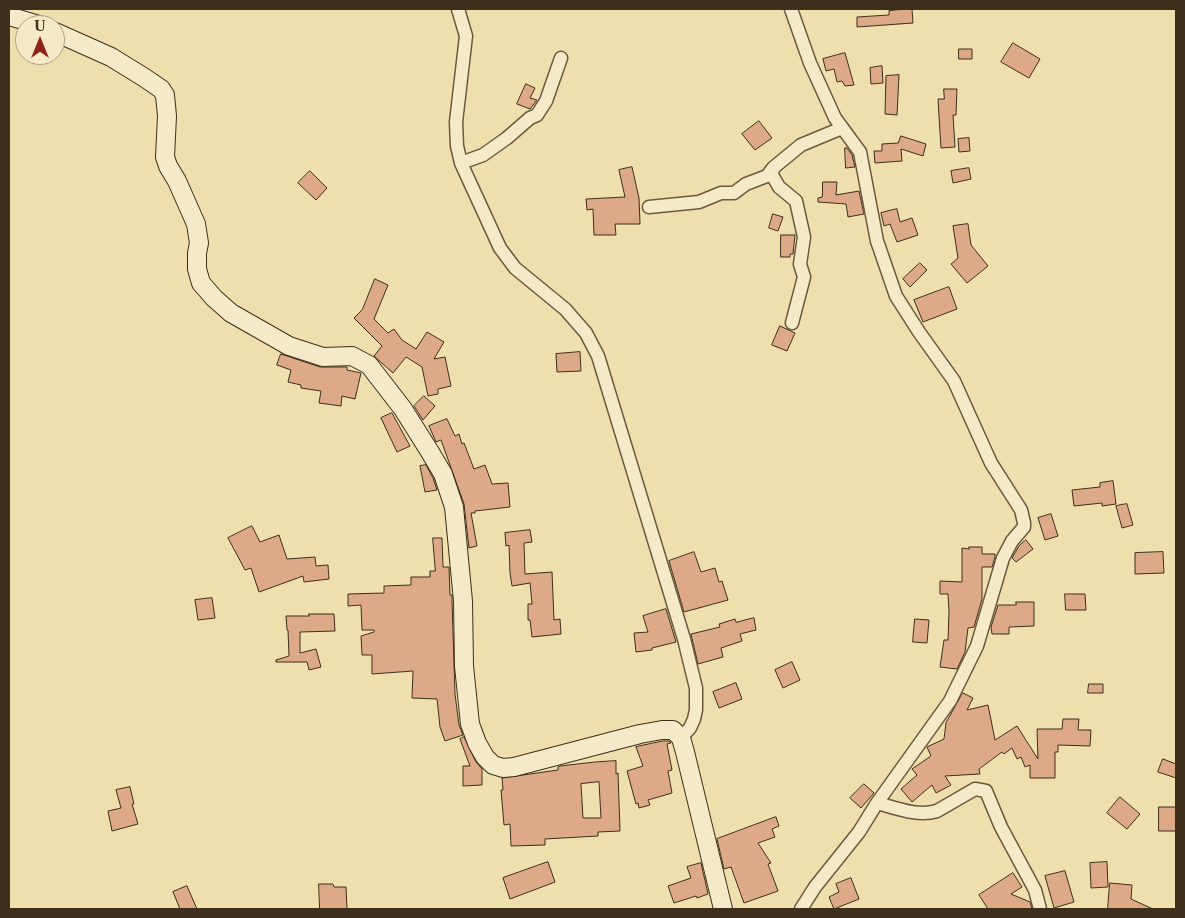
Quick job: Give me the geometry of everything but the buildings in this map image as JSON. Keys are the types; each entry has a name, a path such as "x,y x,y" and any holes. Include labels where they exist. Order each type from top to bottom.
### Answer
{"street":[{"path":"458,9 466,36 456,122 457,146 461,163 500,248 515,268 565,309 586,333 598,356 684,639 696,688 694,719 690,728 681,738"},
{"path":"791,9 814,70 835,118 860,152 877,241 896,296 919,332 954,380 991,464 1021,510 1024,523 1024,527 1012,541 1003,558 977,646 950,701 877,803 859,832 815,887 801,909"},
{"path":"65,36 111,57 145,78 165,95 167,116 165,157 196,224 199,243 197,269 201,283 214,298 231,313 289,346 323,357 352,356 368,365 403,409 430,452 442,474 454,507 463,601 464,666 470,724 485,757 492,765 503,768 514,767 600,744 662,730 673,730 681,738 723,909"},
{"path":"461,163 483,155 530,118 537,115 546,101 561,58"},
{"path":"650,208 699,202 721,193 734,192 746,184 767,176 801,145 842,128"},
{"path":"774,168 772,175 779,186 796,201 804,237 800,264 804,277 792,323"},
{"path":"877,803 911,812 930,813 937,811 975,789 986,791 1001,827 1035,890 1040,909"}]}
